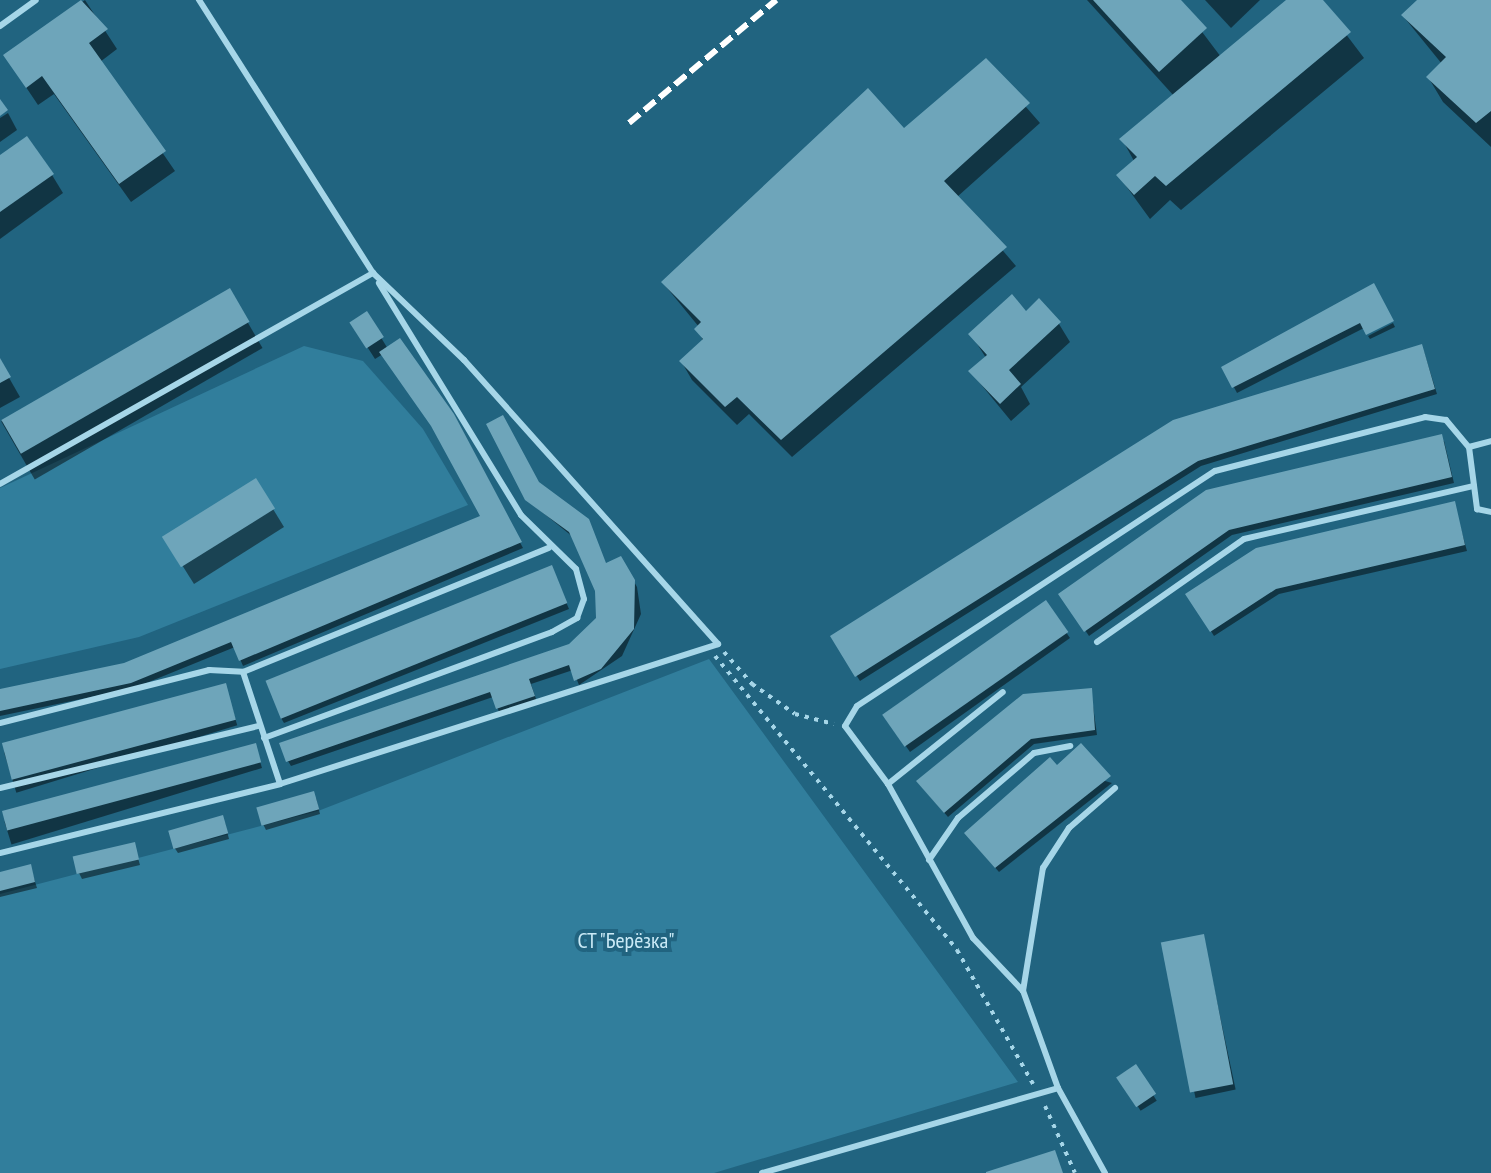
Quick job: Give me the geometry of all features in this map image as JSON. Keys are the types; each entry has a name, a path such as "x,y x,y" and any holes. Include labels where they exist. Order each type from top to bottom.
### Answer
{"lane":[{"path":"0,26 36,0"},
{"path":"199,0 373,273 521,515 549,548 576,569 584,599 577,618 264,738"},
{"path":"0,484 373,273"},
{"path":"0,853 280,784 718,644 464,360 373,273"},
{"path":"1105,1173 1058,1088 1023,991 973,938 888,784 845,726 857,706 1215,471 1425,417 1446,420 1469,447 1477,509 1491,512"},
{"path":"1469,447 1491,441"},
{"path":"1097,642 1244,539 1474,486"},
{"path":"0,723 209,670 243,672 549,548"},
{"path":"243,672 280,784"},
{"path":"888,784 1003,692"},
{"path":"0,788 259,726"},
{"path":"929,860 958,818 1034,753 1070,746"},
{"path":"1023,991 1043,868 1069,828 1115,788"},
{"path":"762,1173 1039,1096 1058,1088"}],"path":[{"path":"718,644 752,684 795,714 845,726"},
{"path":"708,647 957,950 1039,1096 1075,1173"}],"green space":[{"path":"304,346 363,361 423,429 468,505 139,637 0,669 0,488"},
{"name":"СТ \"Берёзка\"","path":"709,659 1018,1082 714,1173 0,1173 0,894 318,811"}],"building":[{"path":"81,0 108,29 89,43 166,151 119,184 42,76 26,88 3,55"},
{"path":"1093,0 1181,0 1207,28 1159,72"},
{"path":"1286,0 1323,0 1351,32 1166,186 1155,176 1134,195 1116,175 1137,157 1119,139"},
{"path":"1417,0 1491,0 1491,111 1476,123 1426,77 1446,57 1401,15"},
{"path":"986,58 1030,103 944,181 1007,247 781,440 737,397 725,407 679,361 703,339 694,329 701,322 661,282 868,88 904,128"},
{"path":"0,99 8,110 0,116"},
{"path":"27,136 54,174 0,212 0,155"},
{"path":"1374,283 1394,321 1366,335 1360,323 1232,388 1221,367"},
{"path":"230,288 250,322 21,454 1,420"},
{"path":"1012,294 1026,311 1039,298 1061,322 1009,370 1021,384 1000,404 968,371 987,355 968,334"},
{"path":"367,311 384,337 366,348 349,322"},
{"path":"400,338 454,414 522,542 239,661 231,642 131,683 0,711 0,689 124,663 480,516 431,426 379,352"},
{"path":"1422,344 1435,389 1198,461 855,677 830,636 1173,420"},
{"path":"0,358 11,377 0,383"},
{"path":"503,415 539,482 589,519 606,563 621,556 635,580 634,629 601,669 574,681 569,665 529,679 535,696 496,709 490,692 286,762 279,743 569,644 596,618 595,591 569,532 525,500 486,424"},
{"path":"1442,434 1452,477 1229,530 1084,632 1058,594 1206,490"},
{"path":"256,478 275,509 181,567 162,537"},
{"path":"1455,501 1465,545 1276,589 1210,632 1185,594 1256,548"},
{"path":"552,565 567,603 281,719 266,681"},
{"path":"1046,600 1068,632 905,747 882,715"},
{"path":"226,683 236,720 12,780 2,743"},
{"path":"1092,688 1095,730 1031,739 944,813 916,781 1023,694"},
{"path":"256,743 261,762 7,830 2,811"},
{"path":"1081,743 1111,776 995,868 964,833 1050,757 1057,765"},
{"path":"314,791 319,809 262,826 256,808"},
{"path":"223,815 228,833 173,849 168,831"},
{"path":"135,842 139,860 77,874 73,856"},
{"path":"31,864 35,882 0,891 0,872"},
{"path":"1204,934 1233,1084 1190,1093 1161,942"},
{"path":"1136,1064 1156,1094 1136,1107 1116,1077"},
{"path":"1055,1150 1063,1173 986,1173 986,1172"}],"railway":[{"path":"629,123 776,0"}]}
